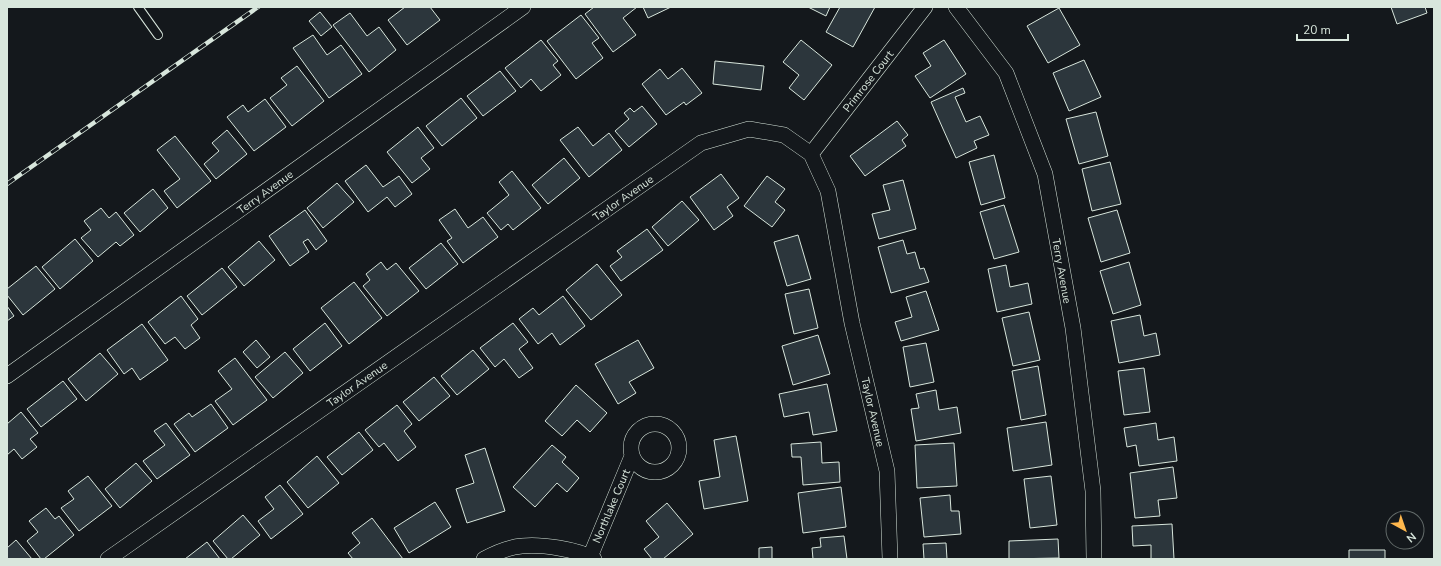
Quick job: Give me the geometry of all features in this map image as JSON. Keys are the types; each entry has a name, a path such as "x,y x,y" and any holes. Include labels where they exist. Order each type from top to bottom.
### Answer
{"street":[{"name":"Terry Avenue","path":"7,376 523,7"},
{"name":"Primrose Court","path":"811,154 925,7"},
{"name":"Terry Avenue","path":"956,7 1006,73 1044,174 1073,328 1093,491 1094,559"},
{"name":"Taylor Avenue","path":"108,559 702,143 749,129 784,135 811,154 828,192 852,323 887,471 890,559"},
{"name":"Northlake Court","path":"592,558 632,456"},
{"path":"484,559 493,554 522,546 562,548 592,558"}],"lane":[{"path":"138,7 158,35"}],"building":[{"path":"405,7 430,7 440,20 407,45 388,20"},
{"path":"594,7 637,7 623,18 636,35 613,52 585,14"},
{"path":"643,7 671,7 648,18"},
{"path":"808,7 830,7 826,16"},
{"path":"840,7 875,7 853,47 826,32"},
{"path":"1391,7 1425,7 1427,13 1397,24"},
{"path":"1059,8 1080,45 1048,63 1027,26"},
{"path":"320,12 332,27 321,36 309,21"},
{"path":"350,13 367,36 379,27 396,50 369,72 333,25"},
{"path":"581,15 599,38 592,43 603,58 576,79 547,41"},
{"path":"313,35 327,55 341,45 362,74 329,98 293,48"},
{"path":"541,40 558,61 553,65 561,75 541,91 531,79 521,88 505,68"},
{"path":"801,40 832,65 804,100 789,88 799,75 783,62"},
{"path":"944,40 966,74 930,98 915,76 931,66 923,53"},
{"path":"1084,60 1101,97 1069,111 1053,73"},
{"path":"715,61 764,66 761,90 713,84"},
{"path":"297,66 324,101 292,126 270,98 287,85 281,78"},
{"path":"682,68 702,93 686,105 684,102 666,115 642,84 660,69 668,79"},
{"path":"500,71 516,91 483,116 467,96"},
{"path":"963,88 965,93 955,97 966,122 980,116 989,135 974,141 977,148 956,158 931,102"},
{"path":"461,98 477,118 442,146 426,126"},
{"path":"265,99 286,127 254,151 227,117 243,105 248,112"},
{"path":"642,106 657,124 629,147 615,131 629,119 624,113 630,108 634,112"},
{"path":"1096,112 1108,156 1079,164 1066,119"},
{"path":"897,121 908,135 902,140 906,146 865,176 850,156"},
{"path":"418,127 434,148 421,158 430,169 412,183 387,152"},
{"path":"578,127 593,146 609,133 622,150 589,177 560,140"},
{"path":"227,130 247,154 216,179 204,164 219,151 212,143"},
{"path":"175,136 211,181 177,208 164,191 180,179 157,150"},
{"path":"994,155 1005,198 981,205 969,162"},
{"path":"564,158 580,178 548,204 532,185"},
{"path":"1110,162 1121,204 1092,211 1082,169"},
{"path":"366,165 383,187 399,176 412,194 395,207 387,197 368,212 345,181"},
{"path":"512,171 541,208 513,230 508,224 501,230 487,213 509,195 499,182"},
{"path":"721,174 739,198 727,207 733,216 714,230 690,197"},
{"path":"767,176 785,189 775,202 785,210 772,227 744,206"},
{"path":"903,180 916,229 879,239 872,214 890,210 883,185"},
{"path":"337,183 354,202 323,228 307,208"},
{"path":"153,189 168,208 140,232 124,213"},
{"path":"682,201 699,220 668,246 652,227"},
{"path":"1004,205 1019,252 994,259 980,212"},
{"path":"101,208 109,218 116,212 134,235 120,246 116,242 98,257 81,238 91,230 84,221"},
{"path":"455,209 468,228 483,217 498,237 463,263 447,241 452,238 439,220"},
{"path":"305,210 327,241 316,250 308,239 303,242 309,252 290,266 269,236"},
{"path":"1117,210 1130,253 1101,262 1088,218"},
{"path":"647,229 663,250 621,281 610,266 622,257 617,251"},
{"path":"798,235 811,279 787,286 774,242"},
{"path":"75,239 93,261 60,289 42,267"},
{"path":"903,240 907,254 915,252 920,269 924,268 929,282 891,293 878,247"},
{"path":"259,241 275,260 244,286 228,267"},
{"path":"441,243 458,264 426,289 409,268"},
{"path":"381,262 387,270 396,263 419,291 387,316 363,286 370,280 366,274"},
{"path":"1129,262 1141,305 1113,314 1100,271"},
{"path":"597,264 622,295 591,320 566,290"},
{"path":"1006,265 1010,287 1028,283 1032,304 997,312 988,269"},
{"path":"36,266 55,289 23,315 7,295 7,289"},
{"path":"222,268 237,287 202,315 187,296"},
{"path":"354,282 382,318 349,344 321,308"},
{"path":"809,289 818,328 794,334 785,294"},
{"path":"926,291 939,330 901,341 895,322 912,317 906,297"},
{"path":"181,296 198,319 191,325 200,338 185,349 175,337 165,344 148,322"},
{"path":"563,296 585,326 560,345 552,333 538,344 519,319 533,308 539,315"},
{"path":"7,306 14,316 7,321"},
{"path":"1029,312 1040,360 1013,366 1002,318"},
{"path":"1140,315 1144,336 1156,333 1160,355 1119,363 1111,321"},
{"path":"325,323 342,346 310,371 293,349"},
{"path":"513,323 528,342 519,349 533,368 519,378 504,359 495,367 480,348"},
{"path":"142,324 168,360 140,380 132,368 124,374 107,350"},
{"path":"818,335 830,374 793,385 782,346"},
{"path":"256,340 270,357 257,368 243,352"},
{"path":"638,340 654,368 629,382 636,393 618,404 595,364"},
{"path":"926,343 934,382 910,387 903,347"},
{"path":"473,350 489,369 457,395 441,376"},
{"path":"285,352 303,373 273,398 255,377"},
{"path":"100,353 118,374 86,401 68,379"},
{"path":"235,358 267,400 233,425 215,401 232,389 218,371"},
{"path":"1038,366 1046,415 1021,420 1012,371"},
{"path":"1144,368 1150,412 1124,415 1118,371"},
{"path":"434,377 450,396 419,421 403,402"},
{"path":"63,381 77,399 41,427 27,409"},
{"path":"827,384 837,431 813,435 809,412 784,417 779,394"},
{"path":"576,385 607,413 590,432 577,420 562,436 545,421"},
{"path":"936,390 939,410 957,407 961,433 916,441 911,409 919,408 916,394"},
{"path":"211,404 228,428 195,452 174,424 189,413 192,417"},
{"path":"397,405 412,424 404,431 416,447 398,461 384,443 379,447 365,430"},
{"path":"21,412 38,433 30,439 37,447 22,459 14,449 7,455 7,424"},
{"path":"1046,422 1052,465 1013,471 1007,428"},
{"path":"166,423 190,455 157,479 143,461 165,445 154,431"},
{"path":"1156,423 1158,440 1174,437 1177,461 1139,466 1136,445 1127,447 1124,428"},
{"path":"359,432 373,450 342,475 327,457"},
{"path":"736,436 748,501 704,509 699,481 720,477 714,440"},
{"path":"821,442 822,463 839,462 840,482 803,485 801,457 792,457 791,444"},
{"path":"954,443 957,486 917,488 915,445"},
{"path":"552,445 566,457 562,462 579,478 567,492 557,483 535,507 513,487"},
{"path":"485,448 505,511 467,523 456,489 474,483 465,455"},
{"path":"317,456 339,483 308,508 287,482"},
{"path":"136,463 152,481 120,508 105,489"},
{"path":"1173,467 1177,498 1158,500 1160,516 1135,518 1130,473"},
{"path":"88,476 112,506 79,531 61,508 74,499 68,491"},
{"path":"1051,476 1057,525 1030,528 1024,479"},
{"path":"280,485 303,514 271,539 258,521 274,509 265,497"},
{"path":"841,487 846,527 803,533 798,493"},
{"path":"950,495 951,511 959,511 961,534 924,537 920,498"},
{"path":"435,502 451,527 409,553 394,528"},
{"path":"667,503 693,534 663,559 652,559 644,549 659,537 646,521"},
{"path":"46,508 55,519 59,516 74,535 44,559 41,559 27,541 38,532 29,521"},
{"path":"243,515 260,535 231,559 228,559 213,541"},
{"path":"372,518 403,559 353,559 348,553 360,543 352,533"},
{"path":"1172,524 1174,559 1151,559 1151,545 1133,546 1132,526"},
{"path":"844,536 847,559 813,559 812,548 821,547 820,538"},
{"path":"1058,539 1059,558 1009,559 1009,541"},
{"path":"16,540 32,559 7,559 7,548"},
{"path":"207,542 220,559 185,559"},
{"path":"946,543 947,559 924,559 923,544"},
{"path":"772,547 772,559 759,559 759,548"},
{"path":"1349,550 1385,550 1385,559 1349,559"}],"railway":[{"path":"7,184 258,7"}]}
